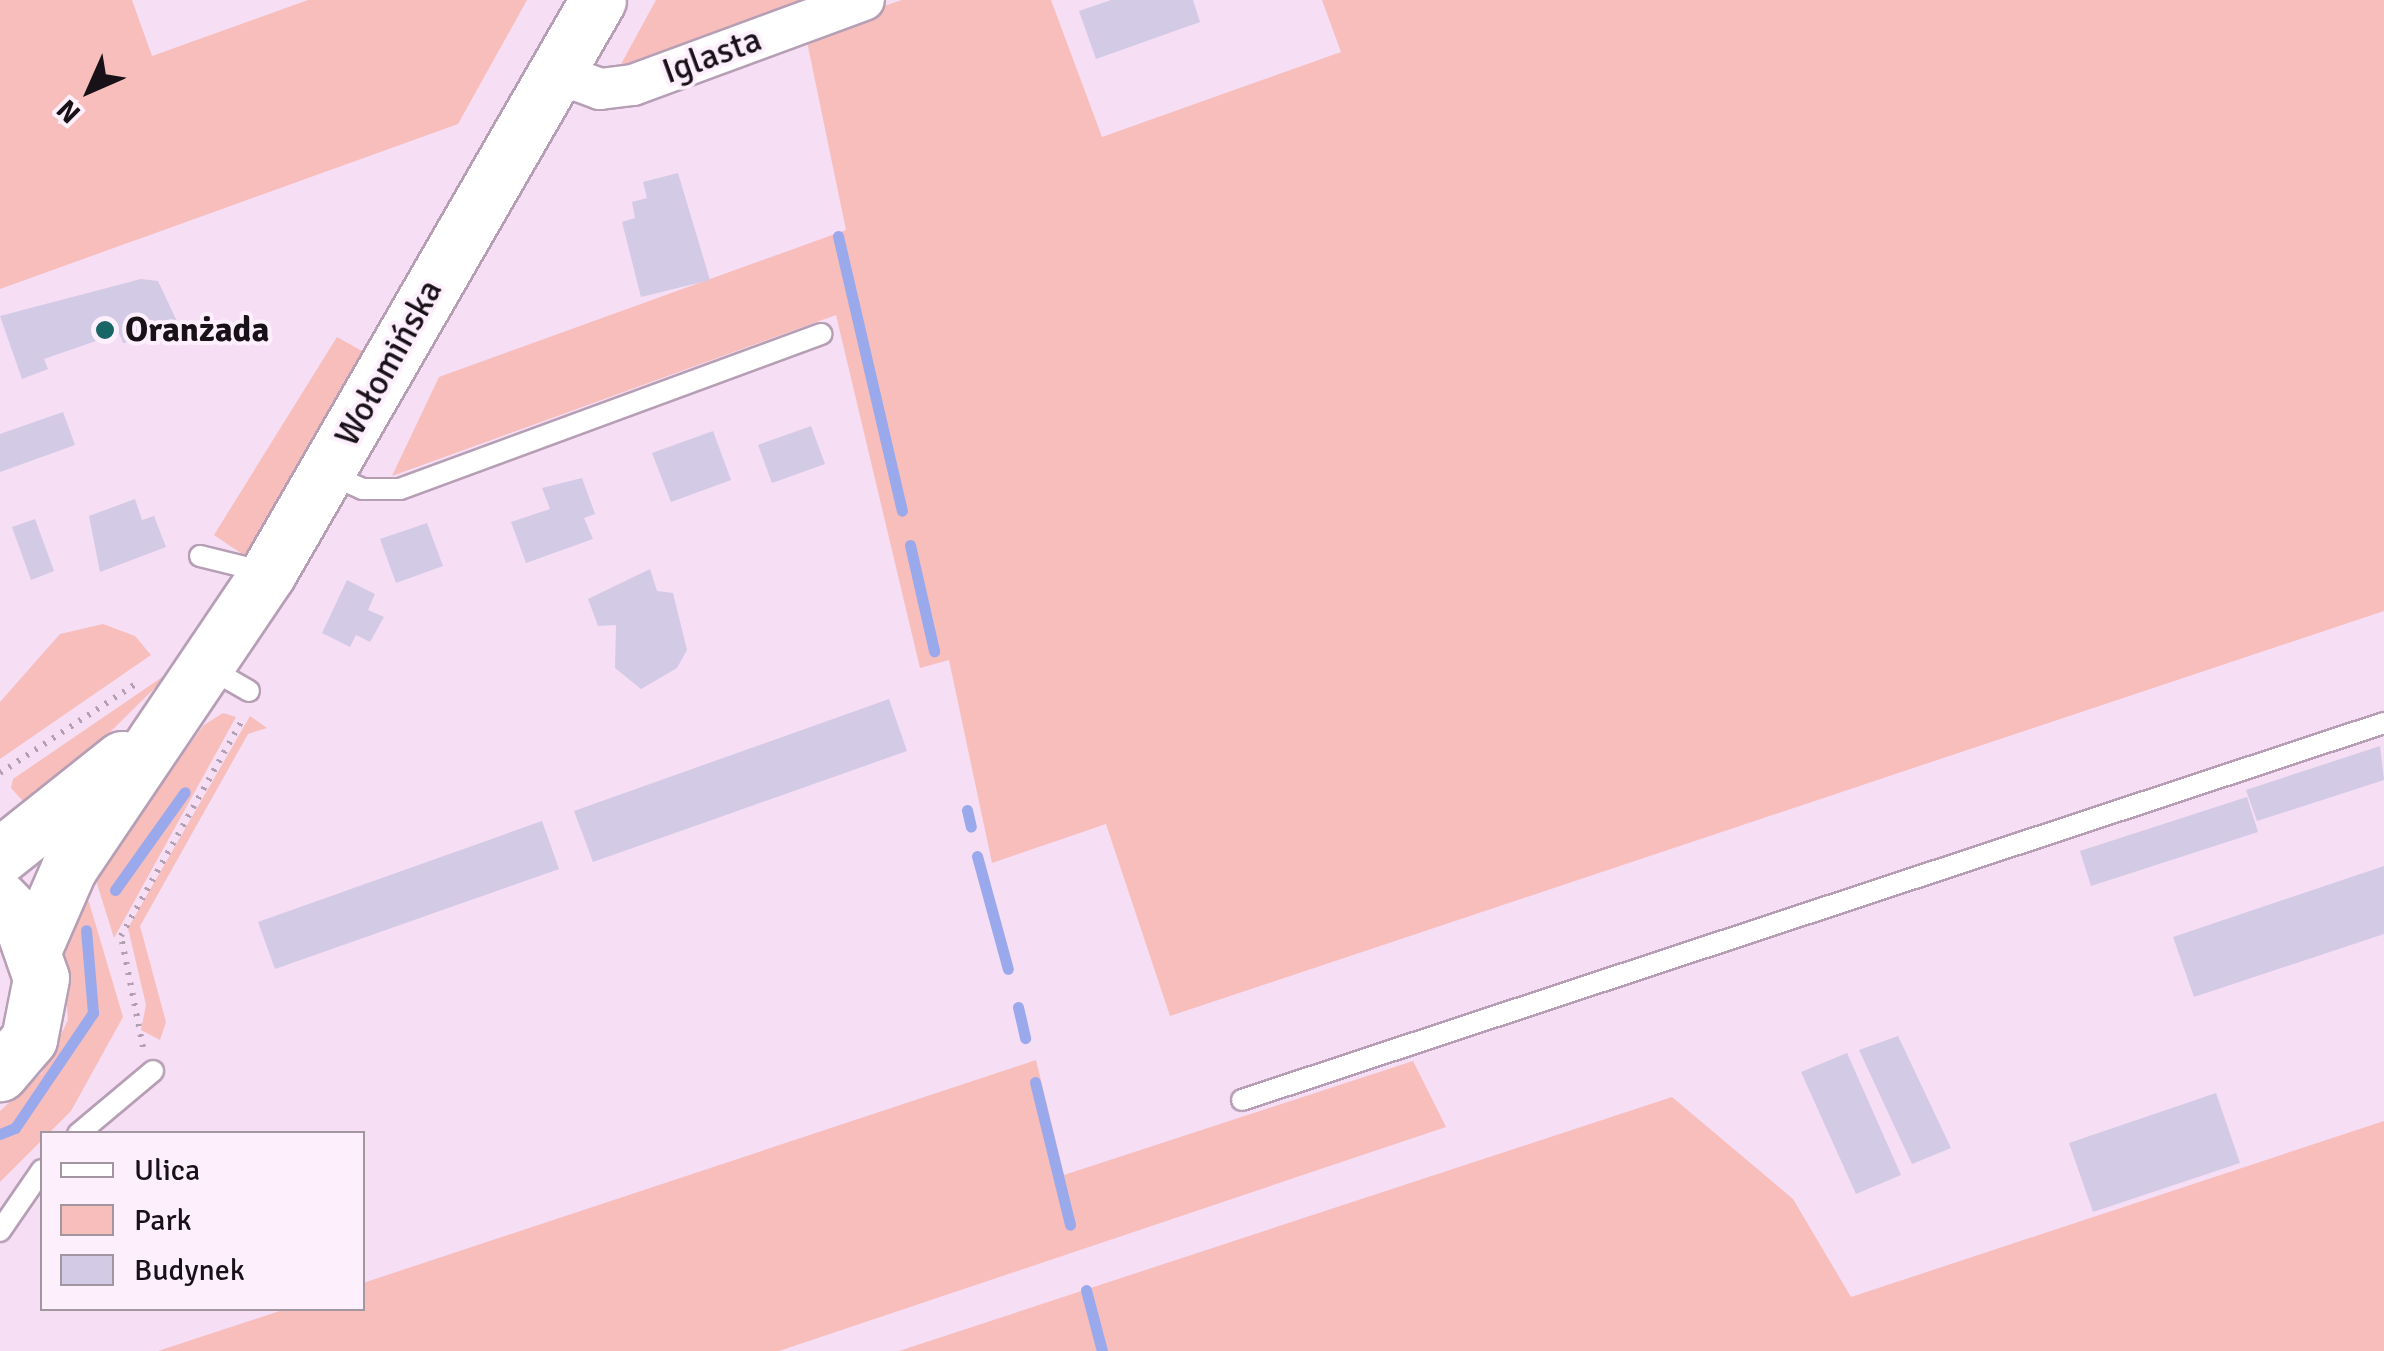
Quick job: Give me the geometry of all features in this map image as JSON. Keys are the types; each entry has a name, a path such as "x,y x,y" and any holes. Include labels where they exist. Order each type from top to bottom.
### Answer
{"main road":[{"name":"Wołomińska","path":"0,856 160,697 229,680 268,573 598,0"},
{"name":"Wołomińska","path":"34,948 69,868 160,697"},
{"path":"0,898 34,948 39,1010 0,1074"}],"street":[{"name":"Iglasta","path":"557,74 600,89 633,85 864,0"}],"lane":[{"path":"327,473 362,489 400,489 821,334"},
{"path":"200,556 268,573"},
{"path":"1242,1100 2384,723"},
{"path":"82,1131 153,1071"},
{"path":"0,1231 40,1173"}],"path":[{"path":"153,1071 136,1032 139,998 121,936 244,718 229,680"},
{"path":"0,772 160,697"}],"green space":[{"path":"0,0 132,0 152,56 308,0 527,0 458,124 0,289"},
{"path":"656,0 801,0 620,66"},
{"path":"902,0 1051,0 1102,137 1341,52 1322,0 2384,0 2384,611 1170,1016 1106,824 992,863 949,660 920,668 836,315 392,476 439,377 846,230 805,32"},
{"path":"337,337 362,351 248,558 214,535"},
{"path":"103,624 135,636 151,655 0,759 0,702 60,634"},
{"path":"174,669 31,810 11,788 13,779"},
{"path":"223,713 236,717 114,938 94,874 204,725"},
{"path":"250,716 267,728 248,734 140,926 166,1022 160,1040 141,1030 146,1005 128,928"},
{"path":"76,890 89,902 123,1017 71,1111 51,1131 40,1131 40,1142 0,1182 0,1111 42,1073 68,1020 61,930"},
{"path":"1036,1060 1064,1175 1413,1061 1446,1127 779,1351 158,1351 280,1311 365,1311 365,1282"},
{"path":"1672,1097 1793,1199 1851,1297 2384,1121 2384,1351 899,1351"}],"building":[{"path":"1111,0 1193,0 1200,22 1096,59 1079,11"},
{"path":"678,173 710,280 641,297 622,222 635,218 632,202 647,198 643,182"},
{"path":"141,279 158,281 181,330 123,343 119,333 44,359 48,369 22,379 0,316"},
{"path":"63,412 75,445 0,472 0,434"},
{"path":"811,426 825,464 772,483 758,445"},
{"path":"713,431 731,480 671,502 652,453"},
{"path":"582,478 595,514 584,518 593,539 526,563 511,522 550,509 542,488"},
{"path":"135,499 142,520 154,516 166,547 100,572 89,516"},
{"path":"35,519 54,571 31,580 12,527"},
{"path":"427,523 443,566 396,583 380,539"},
{"path":"650,569 657,591 673,593 687,650 677,668 641,689 615,668 616,625 598,626 588,599"},
{"path":"347,580 375,594 368,610 384,617 370,642 356,635 350,647 322,633"},
{"path":"889,699 907,751 593,862 574,811"},
{"path":"2380,746 2384,780 2257,821 2246,790"},
{"path":"2247,797 2258,832 2091,886 2080,851"},
{"path":"542,821 559,869 275,969 258,922"},
{"path":"2384,866 2384,934 2194,997 2173,937"},
{"path":"1898,1036 1951,1148 1912,1164 1859,1050"},
{"path":"1847,1053 1901,1175 1856,1194 1801,1072"},
{"path":"2216,1093 2240,1163 2093,1212 2069,1143"}],"waterway":[{"path":"838,236 902,511"},
{"path":"910,545 934,651"},
{"path":"115,890 185,792"},
{"path":"967,810 971,827"},
{"path":"977,856 1008,969"},
{"path":"0,1134 15,1128 93,1013 86,930"},
{"path":"1018,1007 1025,1038"},
{"path":"1035,1082 1070,1225"},
{"path":"1086,1290 1102,1351"}],"place":[{"name":"Oranżada","path":"105,330"}]}
